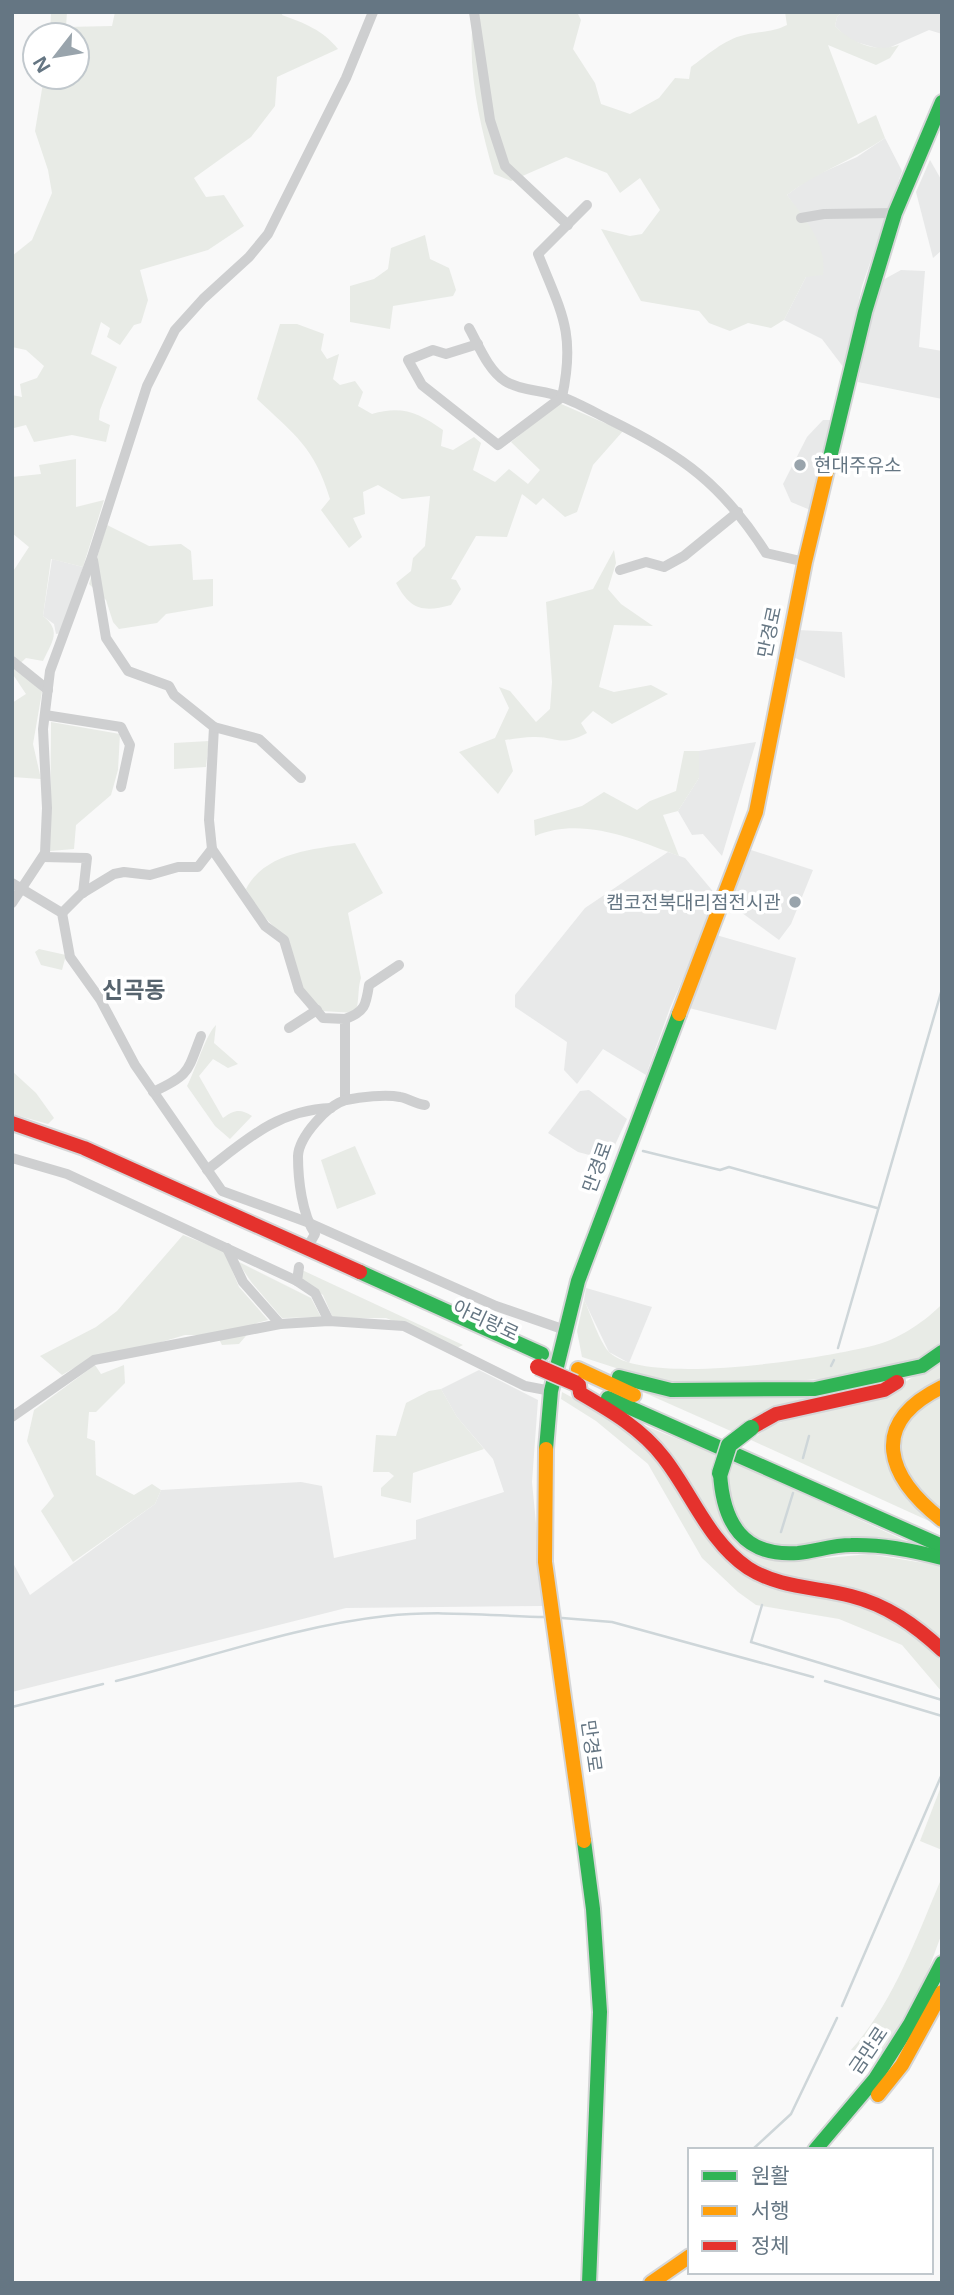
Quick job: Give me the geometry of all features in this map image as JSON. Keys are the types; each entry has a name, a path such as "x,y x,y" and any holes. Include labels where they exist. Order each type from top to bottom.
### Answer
{"main road":[{"name":"만경로","path":"589,2283 600,2012 593,1909 545,1562 544,1469 551,1391 568,1331 578,1281 756,812 805,562 865,312 895,213 942,102"},
{"name":"아리랑로","path":"12,1123 84,1148 540,1360"},
{"name":"아리랑로","path":"12,1136 80,1160 942,1533"},
{"path":"942,1352 884,1390 776,1414 729,1445 720,1473 721,1502 734,1530 747,1543 769,1551 793,1553 840,1545 898,1546 942,1558"},
{"path":"922,1366 815,1389 707,1391 651,1387 587,1366 579,1377 580,1393 639,1430 664,1457 717,1538 747,1567 793,1587 851,1595 875,1604 897,1614 942,1650"},
{"name":"아리랑로","path":"579,1377 942,1546"},
{"path":"942,1387 920,1396 908,1408 895,1430 894,1461 911,1493 942,1520"},
{"name":"금만로","path":"817,2148 875,2079 910,2024 942,1963"},
{"name":"금만로","path":"834,2148 902,2065 942,1992"},
{"path":"651,2283 688,2257"}],"street":[{"path":"12,903 18,885 43,857 47,808 45,715 50,671 92,557 147,386 175,330 203,299 249,257 268,234 346,78 373,12"},
{"path":"474,12 490,120 505,166 568,225"},
{"path":"478,344 446,354 433,350 408,360 422,385 498,445 562,397 569,366 568,329 538,254 587,205"},
{"path":"801,218 824,214 895,213"},
{"path":"469,328 489,364 506,382 562,397 640,435 689,463 738,512 766,553 805,562"},
{"path":"620,570 646,562 664,567 684,556 738,512"},
{"path":"92,557 106,638 128,671 169,686 174,695 214,727 259,739 301,778"},
{"path":"12,661 48,690"},
{"path":"45,715 121,727 130,745 121,788"},
{"path":"214,727 209,820 212,849 265,926 284,940 299,990 323,1018 345,1019 361,1013 366,1005 369,985 399,965"},
{"path":"62,913 83,892 114,874 124,872 150,876 178,867 198,867 212,849"},
{"path":"43,857 87,858 83,892"},
{"path":"18,885 62,913 70,957 100,999 135,1065 222,1191 307,1222 496,1306 568,1331"},
{"path":"289,1028 317,1010"},
{"path":"345,1019 345,1100"},
{"path":"153,1092 181,1079 189,1069 201,1036"},
{"path":"311,1241 315,1234 307,1222 298,1153 310,1131 331,1108 345,1100 402,1097 411,1103 425,1105"},
{"path":"207,1170 263,1126 316,1109 331,1108"},
{"path":"12,1158 67,1174 298,1281 315,1293 329,1321"},
{"path":"227,1248 243,1282 280,1324"},
{"path":"298,1281 299,1268"},
{"path":"12,1417 94,1360 280,1324 329,1321 404,1326 525,1386 551,1391"}],"shaded area":[{"path":"51,12 67,12 66,21 51,21"},
{"path":"115,12 283,12 282,15 319,32 338,49 277,77 275,106 251,137 194,178 206,197 224,195 244,226 208,250 140,270 148,300 141,323 134,325 120,345 107,337 110,328 101,322 91,354 117,367 100,410 99,420 110,425 106,442 72,435 34,442 26,425 14,428 12,395 22,397 20,384 37,378 44,366 26,350 12,347 12,256 32,240 52,193 48,170 35,131 42,91 91,91 91,26 112,26"},
{"path":"474,12 577,12 581,20 573,49 595,83 601,104 630,114 659,98 675,78 689,79 691,67 723,44 737,37 787,25 785,12 842,12 837,17 835,26 856,42 881,48 899,45 890,58 876,65 828,45 858,124 876,115 885,138 810,179 787,195 818,242 822,252 823,275 806,277 784,320 771,328 748,323 730,331 709,323 699,311 641,301 601,229 630,236 642,234 660,210 640,178 620,193 607,173 566,157 511,181 494,174 475,94 472,53"},
{"path":"842,12 942,12 942,34 929,30 884,50 849,40 835,26 837,17"},
{"path":"885,138 902,171 862,286 844,368 822,339 784,320 806,277 800,214 787,195 810,178 857,157"},
{"path":"930,160 942,181 942,250 933,258 916,192"},
{"path":"425,235 430,259 449,268 456,290 453,296 393,306 390,329 350,322 350,286 374,279 388,269 391,248"},
{"path":"901,270 925,271 919,347 942,351 942,399 858,382 875,297 881,281"},
{"path":"280,324 297,324 324,334 321,350 327,359 339,354 333,379 340,385 355,381 363,392 358,406 372,414 392,410 418,415 443,430 441,446 453,450 474,437 481,443 473,470 495,482 509,469 528,484 540,470 511,442 559,403 623,431 593,465 577,512 565,517 543,498 536,505 522,494 507,537 476,536 451,579 456,580 461,589 451,605 432,609 418,607 406,599 396,583 411,571 413,558 425,546 430,496 402,499 378,485 363,492 365,514 353,518 362,537 349,548 321,510 330,499 310,454 293,433 257,399"},
{"path":"823,420 833,420 815,512 791,502 783,484 807,437"},
{"path":"76,459 76,507 104,500 83,567 51,559 43,616 49,621 54,637 43,661 26,658 15,668 42,692 33,744 41,779 12,777 12,703 26,694 12,673 12,573 29,547 12,533 12,477 41,474 39,465"},
{"path":"107,525 149,546 181,544 191,551 193,580 213,579 213,606 166,614 157,623 119,629 113,622 106,600 89,584"},
{"path":"614,550 616,563 608,589 621,604 653,626 614,625 599,687 614,692 651,685 668,694 612,724 593,711 581,723 587,733 570,740 533,737 505,740 513,771 498,794 459,752 495,738 509,708 499,687 510,691 536,722 550,709 552,682 546,602 593,589"},
{"path":"52,559 83,567 61,633 56,634 54,624 43,616"},
{"path":"797,630 842,632 845,678 795,658"},
{"path":"51,722 120,734 118,770 111,795 76,825 74,849 50,851"},
{"path":"209,741 206,767 174,769 174,743"},
{"path":"756,742 722,856 703,834 692,835 678,811 699,778 699,751"},
{"path":"684,751 699,751 699,778 678,811 663,815 679,856 626,837 589,829 553,830 535,836 534,820 582,806 604,792 637,810 650,801 676,791"},
{"path":"355,843 383,893 348,913 361,978 355,1013 322,1011 304,991 287,941 259,911 246,889 255,876 279,859 309,850"},
{"path":"748,849 813,870 791,924 779,940 727,902"},
{"path":"668,852 685,858 716,895 712,912 670,1008 646,1075 603,1049 577,1084 564,1070 567,1042 515,1007 515,995 585,908"},
{"path":"716,935 796,958 776,1030 689,1008"},
{"path":"39,949 66,955 62,970 41,965 35,952"},
{"path":"216,1025 214,1043 238,1064 228,1068 213,1059 199,1076 223,1118 237,1111 252,1116 230,1139 215,1126 187,1086"},
{"path":"12,1071 36,1093 54,1118 48,1124 12,1114"},
{"path":"589,1090 627,1119 608,1160 578,1152 548,1133 580,1091"},
{"path":"355,1146 376,1194 337,1209 321,1160"},
{"path":"183,1235 224,1251 239,1287 268,1320 257,1323 239,1344 222,1345 217,1335 185,1335 74,1368 62,1375 40,1356 96,1327 117,1311"},
{"path":"237,1261 311,1298 321,1317 282,1318"},
{"path":"302,1270 463,1345 457,1348 386,1318 333,1318 323,1295 301,1279"},
{"path":"586,1288 652,1307 629,1363 609,1352 584,1300"},
{"path":"584,1300 610,1353 630,1363 661,1368 740,1366 855,1350 879,1344 904,1333 942,1304 942,1343 919,1360 863,1376 778,1382 659,1382 582,1357 577,1331"},
{"path":"942,1358 942,1384 887,1439 929,1521 751,1440 772,1425 893,1390"},
{"path":"95,1365 101,1374 124,1365 125,1383 96,1412 89,1412 87,1438 95,1441 96,1475 134,1495 152,1484 161,1490 155,1504 73,1562 41,1511 54,1496 27,1441 34,1410"},
{"path":"479,1370 538,1400 532,1482 544,1606 346,1608 12,1692 12,1561 30,1595 155,1504 161,1490 301,1482 322,1486 334,1558 416,1539 416,1520 504,1492 493,1459 457,1417 441,1389"},
{"path":"441,1389 457,1417 484,1449 413,1473 411,1503 381,1496 381,1488 394,1476 389,1472 373,1472 376,1435 396,1436 406,1403 429,1391"},
{"path":"845,1389 733,1432 645,1393"},
{"path":"562,1392 601,1413 644,1444 747,1576 871,1609 914,1634 942,1661 942,1692 902,1645 839,1619 756,1605 738,1592 702,1558 648,1464 596,1421 561,1399"},
{"path":"942,1393 942,1511 924,1498 898,1454 909,1417"},
{"path":"643,1425 717,1455 727,1527 795,1561 869,1554 942,1566 942,1638 757,1566 728,1543"},
{"path":"731,1461 919,1547 784,1545 758,1541 735,1518 725,1492"},
{"path":"942,1784 942,1850 920,1841"},
{"path":"942,1877 942,1933 925,1979 883,2053 851,2050 892,1990"}],"waterway":[{"path":"838,1348 942,989"},
{"path":"643,1151 720,1170 729,1167 877,1208"},
{"path":"831,1366 834,1360"},
{"path":"803,1458 809,1436"},
{"path":"781,1532 793,1493"},
{"path":"762,1605 751,1642 942,1700"},
{"path":"116,1681 284,1635 352,1621 426,1613 546,1617"},
{"path":"562,1618 612,1622 813,1677"},
{"path":"825,1681 942,1716"},
{"path":"12,1707 103,1684"},
{"path":"842,2006 942,1774"},
{"path":"754,2148 791,2114 837,2018"}],"traffic: fast":[{"path":"827,470 865,312 895,213 942,102"},
{"path":"546,1449 551,1391 578,1281 679,1014"},
{"path":"360,1272 542,1354"},
{"path":"619,1377 671,1390 815,1389 922,1366 942,1352"},
{"path":"608,1398 942,1546"},
{"path":"720,1473 729,1445 751,1428"},
{"path":"720,1473 731,1521 750,1543 763,1549 779,1553 798,1553 844,1545 874,1545 942,1558"},
{"path":"584,1841 593,1909 600,2012 589,2283"},
{"path":"817,2148 875,2079 910,2024 942,1963"}],"traffic: slow":[{"path":"679,1014 756,812 805,562 827,470"},
{"path":"578,1369 634,1395"},
{"path":"942,1387 918,1402 903,1417 895,1434 893,1451 898,1469 908,1486 942,1520"},
{"path":"546,1449 545,1562 584,1841"},
{"path":"878,2095 902,2065 942,1992"},
{"path":"651,2283 688,2257"}],"traffic: jam":[{"path":"12,1123 84,1148 360,1272"},
{"path":"538,1367 575,1383"},
{"path":"751,1428 776,1414 884,1390 897,1382"},
{"path":"579,1385 580,1393 625,1421 646,1438 674,1472 722,1545 748,1568 772,1580 851,1596 877,1605 911,1624 942,1650"}],"place":[{"name":"현대주유소","path":"800,465"},
{"name":"캠코전북대리점전시관","path":"795,902"}],"district":[{"name":"신곡동","path":"134,990"}]}
